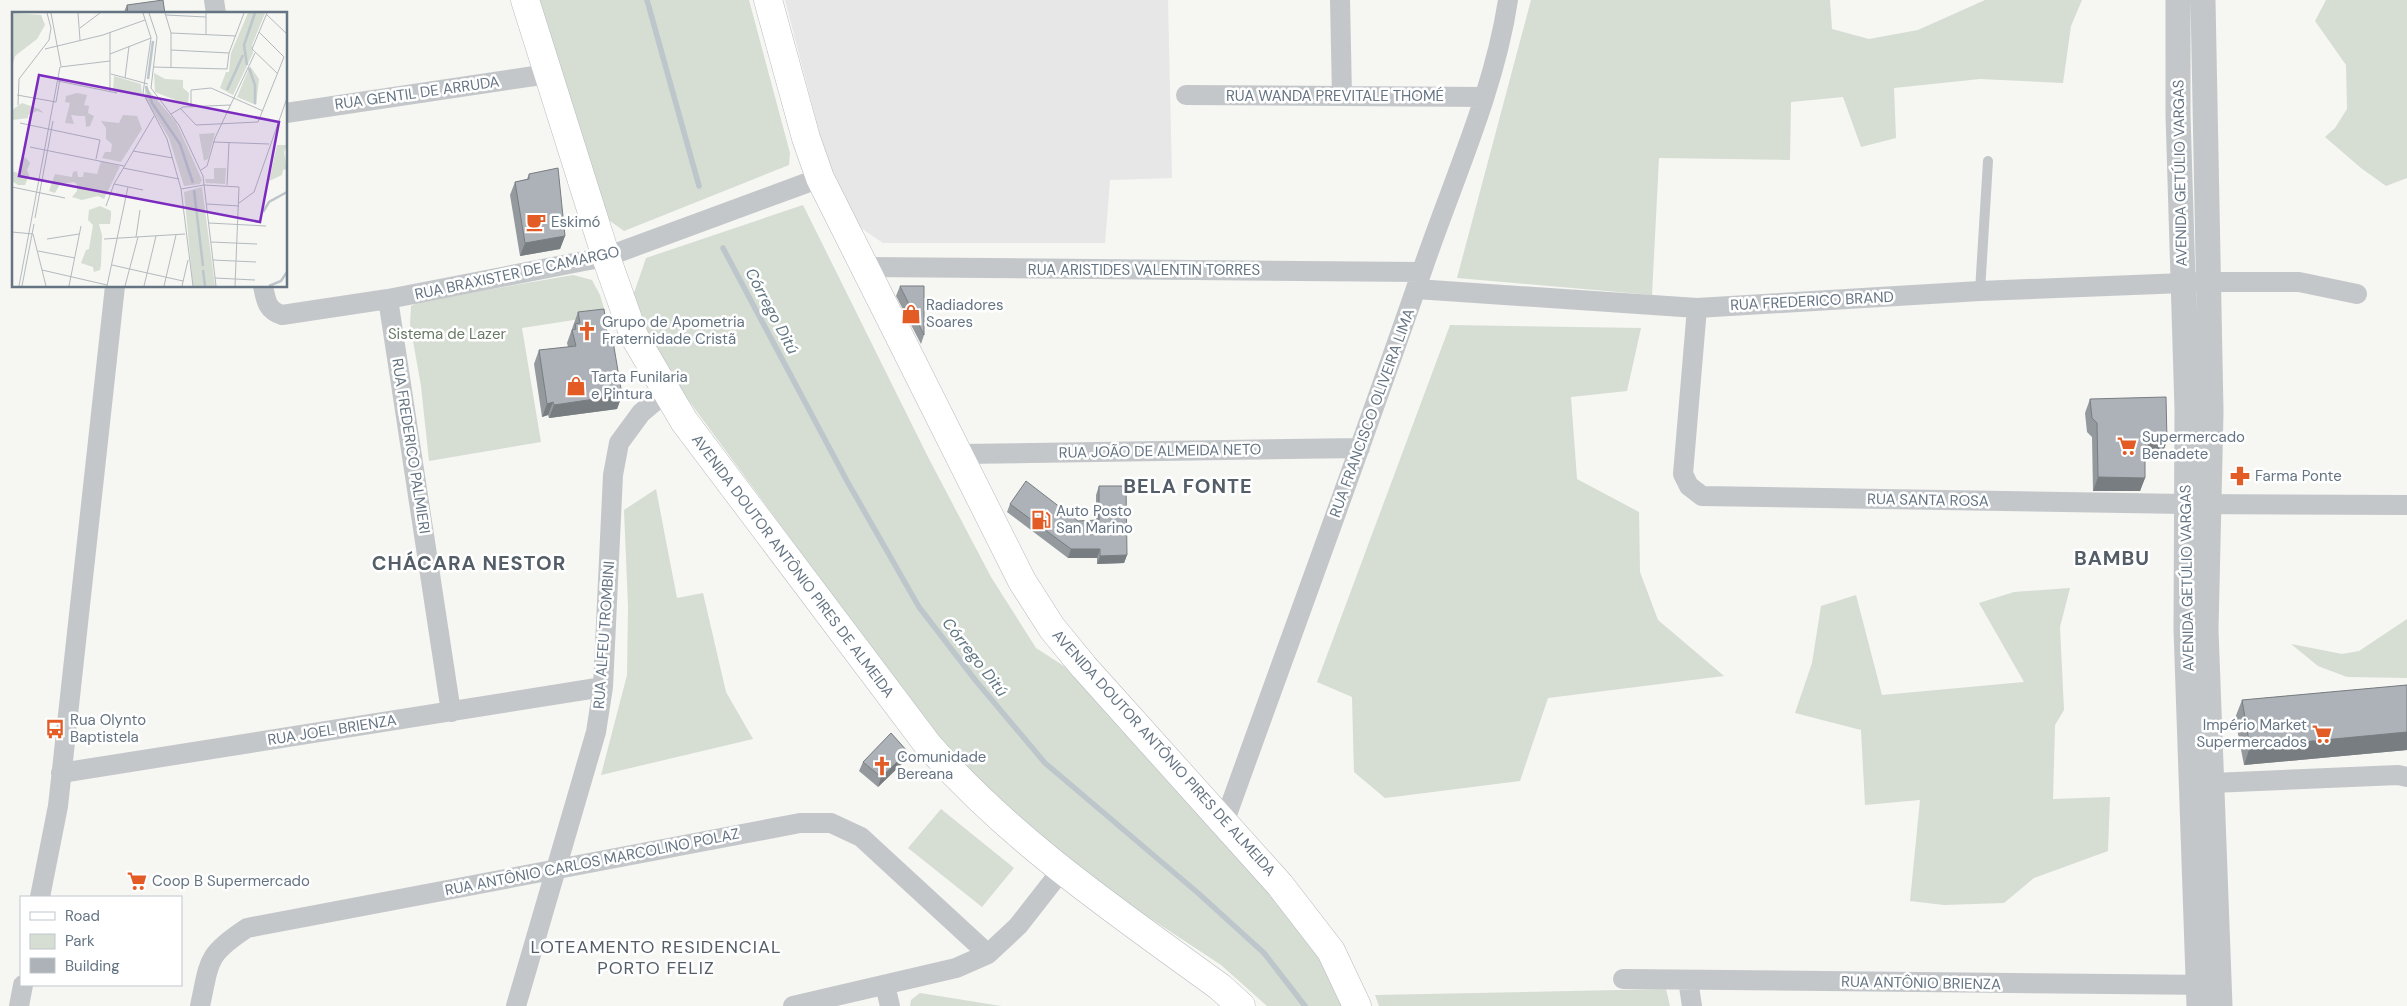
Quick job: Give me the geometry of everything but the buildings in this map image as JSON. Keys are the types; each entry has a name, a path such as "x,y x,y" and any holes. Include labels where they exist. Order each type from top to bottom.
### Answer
{"main road":[{"name":"AVENIDA DOUTOR ANTÔNIO PIRES DE ALMEIDA","path":"525,0 606,257 634,336 684,421 928,745 987,808 1060,871 1220,987 1241,1006"},
{"name":"AVENIDA DOUTOR ANTÔNIO PIRES DE ALMEIDA","path":"768,0 806,138 820,178 867,267 1022,581 1052,628 1084,667 1280,885 1331,951 1357,1006"}],"street":[{"path":"1340,0 1342,96"},
{"name":"RUA FRANCISCO OLIVEIRA LIMA","path":"1224,823 1360,448 1484,97 1505,21 1508,0"},
{"name":"AVENIDA GETÚLIO VARGAS","path":"2178,0 2178,115 2183,283 2187,409 2197,504 2196,630 2209,995"},
{"name":"AVENIDA GETÚLIO VARGAS","path":"2197,504 2211,412 2203,0"},
{"path":"2178,40 2204,39"},
{"name":"RUA GENTIL DE ARRUDA","path":"288,112 548,74"},
{"name":"RUA WANDA PREVITALE THOMÉ","path":"1186,95 1484,97"},
{"name":"RUA BRAXISTER DE CAMARGO","path":"265,296 273,312 282,315 388,299 606,257 820,178"},
{"name":"RUA ARISTIDES VALENTIN TORRES","path":"867,267 1419,281"},
{"name":"RUA FREDERICO BRAND","path":"1419,281 1697,308 1980,291 2209,282 2298,282 2357,294"},
{"path":"40,896 58,806 115,288"},
{"name":"RUA FREDERICO PALMIERI","path":"388,299 451,712"},
{"name":"RUA SANTA ROSA","path":"1697,308 1683,474 1689,486 1702,496 2197,504 2407,505"},
{"name":"RUA ALFEU TROMBINI","path":"516,1006 596,732 603,687 613,476 619,443 641,413 666,392"},
{"name":"RUA JOÃO DE ALMEIDA NETO","path":"960,454 1360,448"},
{"name":"RUA JOEL BRIENZA","path":"61,773 603,687"},
{"path":"2202,781 2398,775 2407,777"},
{"name":"RUA ANTÔNIO CARLOS MARCOLINO POLAZ","path":"200,1006 209,962 222,945 247,928 800,823 831,822 861,837 988,954"},
{"path":"793,1006 956,968 988,954 1018,926 1060,871"},
{"name":"RUA ANTÔNIO BRIENZA","path":"1624,979 2209,995"},
{"path":"1688,980 1692,1006"},
{"path":"885,985 890,1006"},
{"path":"19,1006 23,986"}],"lane":[{"path":"1980,291 1988,161"}],"shaded area":[{"path":"785,0 1168,0 1172,178 1110,180 1105,243 883,243 858,226 825,154"}],"green space":[{"path":"537,0 749,0 790,153 789,165 624,231 606,218"},
{"path":"1531,0 1830,0 1832,29 1869,39 1918,30 1985,0 2082,0 2071,26 2063,83 1980,79 1894,88 1896,138 1861,147 1843,97 1791,102 1790,160 1659,158 1652,295 1457,278"},
{"path":"2326,0 2407,0 2407,178 2386,186 2361,168 2325,137 2335,128 2347,109 2346,65 2315,21"},
{"path":"803,205 928,457 991,577 1036,648 1084,679 1213,824 1317,953 1348,1006 1267,1006 1221,965 1068,864 1000,807 934,733 675,382 642,328 633,296 646,258"},
{"name":"Sistema de Lazer","path":"573,275 592,280 600,295 606,315 522,328 541,442 429,461 421,386 410,324 411,306 418,302"},
{"path":"1450,325 1641,328 1627,391 1571,397 1577,479 1639,512 1640,572 1658,620 1724,676 1548,698 1520,781 1385,798 1354,772 1352,697 1317,682"},
{"path":"656,489 677,598 703,593 726,692 753,739 601,775 627,675 628,607 624,510"},
{"path":"2070,588 2060,627 2064,710 2055,725 2053,799 2110,797 2108,851 2034,878 2004,903 1944,905 1910,901 1920,800 1865,805 1861,730 1795,713 1812,663 1821,606 1856,595 1882,695 2024,682 1979,603 2014,592"},
{"path":"2407,619 2407,678 2347,677 2318,666 2291,644 2342,654 2359,651"},
{"path":"941,809 1014,868 982,907 908,848"},
{"path":"1666,989 1670,1006 1379,1006 1375,995"},
{"path":"920,993 1001,1006 910,1006 911,1000"}],"waterway":[{"name":"Córrego Ditú","path":"647,0 699,186"},
{"name":"Córrego Ditú","path":"723,248 847,481 919,607 976,681 1045,763 1198,893 1264,953 1305,1006"}],"place":[{"name":"Eskimó","path":"536,222"},
{"name":"Radiadores Soares","path":"911,314"},
{"name":"Grupo de Apometria Fraternidade Cristã","path":"587,331"},
{"name":"Tarta Funilaria e Pintura","path":"576,386"},
{"name":"Supermercado Benadete","path":"2127,446"},
{"name":"Farma Ponte","path":"2240,476"},
{"name":"Auto Posto San Marino","path":"1041,520"},
{"name":"Rua Olynto Baptistela","path":"55,729"},
{"name":"Império Market Supermercados","path":"2322,734"},
{"name":"Comunidade Bereana","path":"882,766"},
{"name":"Coop B Supermercado","path":"137,881"}],"district":[{"name":"BELA FONTE","path":"1188,486"},
{"name":"BAMBU","path":"2112,558"},
{"name":"CHÁCARA NESTOR","path":"469,563"},
{"name":"LOTEAMENTO RESIDENCIAL PORTO FELIZ","path":"656,958"}]}
